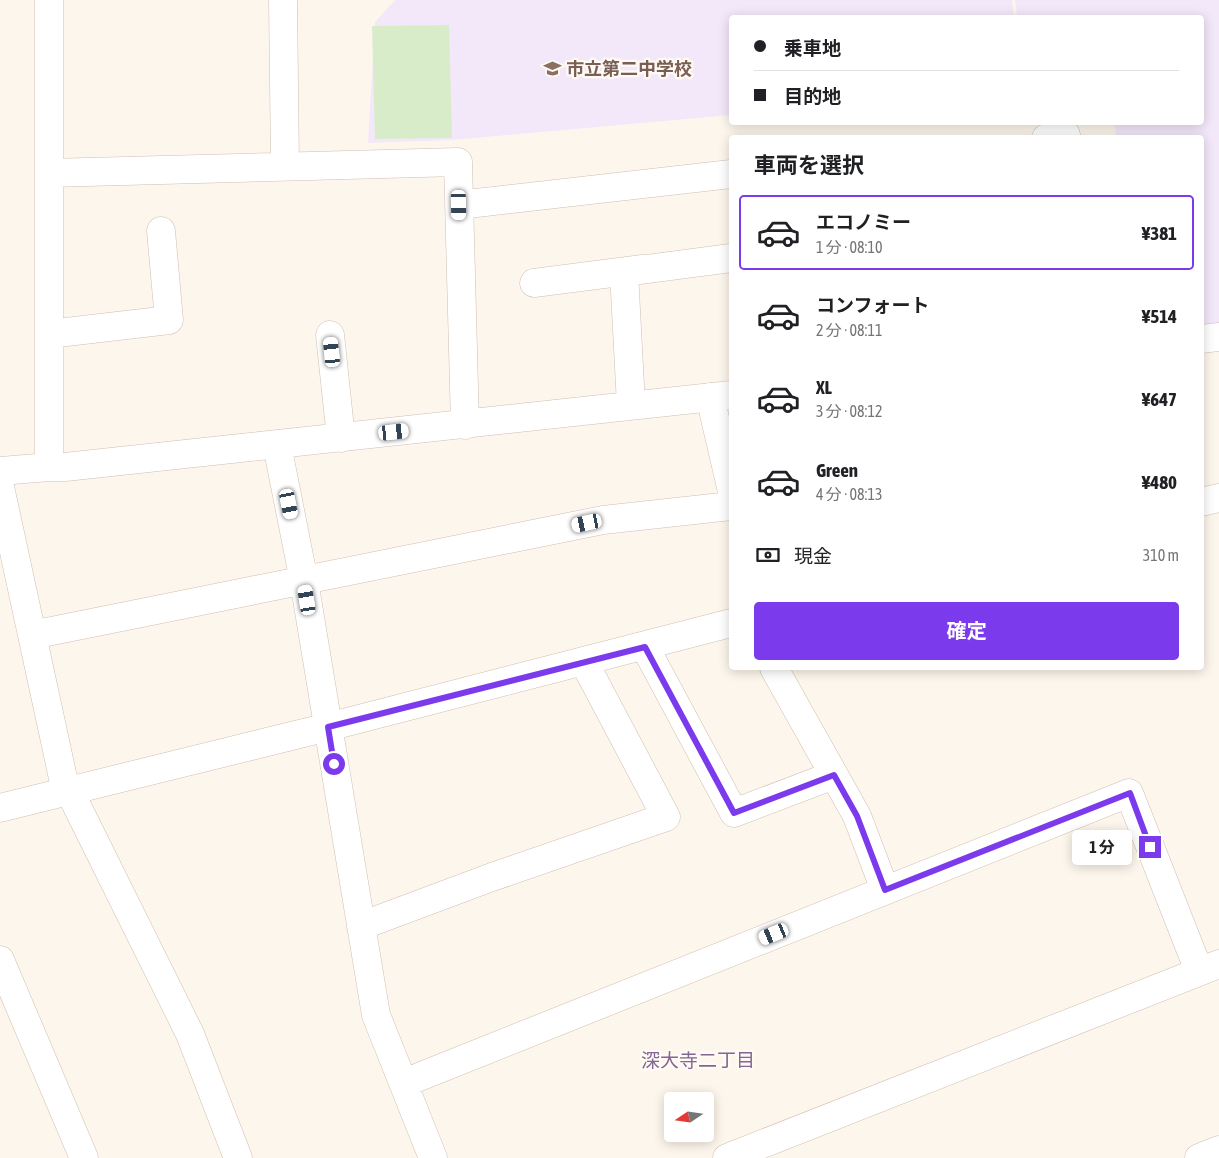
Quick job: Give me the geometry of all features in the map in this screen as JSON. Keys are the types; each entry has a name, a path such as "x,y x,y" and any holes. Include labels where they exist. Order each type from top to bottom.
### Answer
{"street":[{"path":"49,0 49,466"},
{"path":"282,0 285,165"},
{"path":"49,173 285,165 458,162 465,425"},
{"path":"459,205 729,174"},
{"path":"49,334 169,320 161,231"},
{"path":"631,405 624,272 729,258"},
{"path":"534,283 729,258"},
{"path":"330,335 342,438"},
{"path":"1204,339 1219,337"},
{"path":"0,471 49,466 65,467 277,445 720,396 729,470"},
{"path":"277,445 304,582 376,1015 433,1158"},
{"path":"0,487 63,778 190,1034 238,1158"},
{"path":"1204,501 1219,498"},
{"path":"32,635 304,582 603,520 729,506"},
{"path":"0,808 71,792 645,647 729,624"},
{"path":"645,647 734,813 834,775"},
{"path":"361,926 492,877 666,816 584,662"},
{"path":"775,670 857,816 885,890"},
{"path":"404,1083 1130,793 1209,967 779,1148 727,1158"},
{"path":"1,963 84,1158"},
{"path":"1199,1158 1219,1150"}],"shaded area":[{"name":"市立第二中学校","path":"395,0 1012,0 1014,15 729,15 729,115 451,140 368,143 375,22"},
{"path":"1015,0 1219,0 1219,326 1204,328 1204,135 1116,135 1115,125 1204,125 1204,15 1017,15"}],"green space":[{"path":"449,25 452,138 375,139 372,26"}],"place":[{"name":"市立第二中学校","path":"552,68"}],"district":[{"name":"深大寺二丁目","path":"698,1060"}],"route":[{"path":"334,764 328,727 645,647 734,813 834,775 857,816 885,890 1130,793 1150,847"}]}
